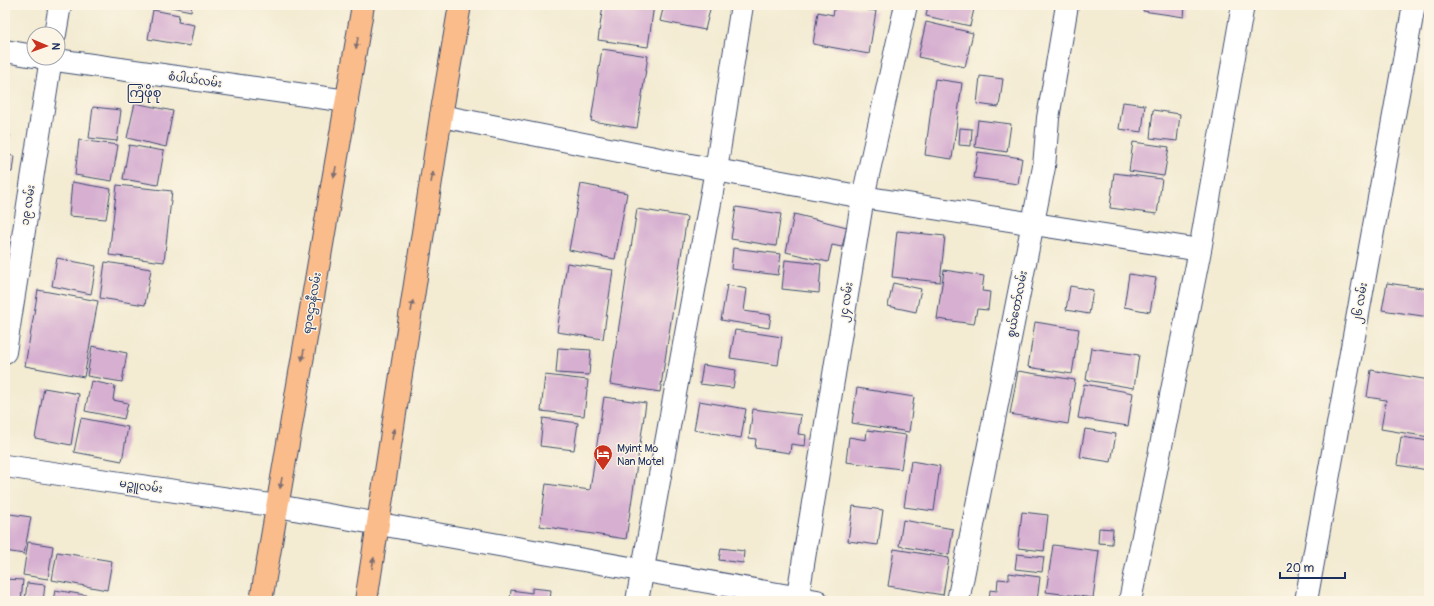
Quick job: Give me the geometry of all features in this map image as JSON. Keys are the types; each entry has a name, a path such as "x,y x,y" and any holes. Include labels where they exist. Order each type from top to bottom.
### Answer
{"main road":[{"name":"ရာဇဌာနီလမ်း","path":"261,601 363,5"},
{"path":"366,601 441,116 460,5"}],"street":[{"path":"56,26 60,5"},
{"path":"637,601 716,170 742,5"},
{"name":"၂၄ လမ်း","path":"804,600 863,197 906,5"},
{"name":"စွယ်တော်လမ်း","path":"958,601 1044,167 1048,118 1067,5"},
{"path":"1130,601 1200,250 1243,5"},
{"name":"၂၆ လမ်း","path":"1306,601 1414,5"},
{"name":"စံပါယ်လမ်း","path":"5,51 26,55"},
{"name":"စံပါယ်လမ်း","path":"66,61 347,101"},
{"name":"၁၉ လမ်း","path":"5,352 43,66"},
{"path":"441,116 863,197 1200,250"},
{"name":"မဉ္ဇူလမ်း","path":"5,466 277,506 804,600"}],"building":[{"path":"161,5 192,5 191,11"},
{"path":"603,5 654,5 648,47 598,40"},
{"path":"664,5 711,5 705,30 660,21"},
{"path":"835,5 876,11 869,54 813,44 818,12 833,15"},
{"path":"928,5 975,5 970,26 926,16"},
{"path":"1144,5 1185,5 1184,17 1143,11"},
{"path":"153,10 179,15 178,22 194,25 190,46 148,39"},
{"path":"926,22 973,33 965,67 918,57"},
{"path":"602,49 648,56 637,128 591,121"},
{"path":"980,76 1003,79 999,107 977,104"},
{"path":"935,79 962,83 952,159 925,155"},
{"path":"1123,102 1145,105 1142,132 1119,129"},
{"path":"135,103 173,111 166,147 127,138"},
{"path":"93,107 121,110 117,141 89,138"},
{"path":"1153,110 1180,114 1177,141 1150,138"},
{"path":"978,120 1011,124 1007,152 975,147"},
{"path":"960,128 972,129 971,146 959,145"},
{"path":"5,134 10,135 7,155 14,156 12,172 5,171"},
{"path":"79,140 118,145 112,181 75,175"},
{"path":"1133,142 1169,147 1164,176 1129,171"},
{"path":"129,145 164,151 158,185 123,179"},
{"path":"978,152 1022,158 1018,184 974,178"},
{"path":"1114,173 1162,179 1157,214 1110,208"},
{"path":"72,182 111,189 106,219 69,216"},
{"path":"581,184 627,193 615,259 569,250"},
{"path":"117,185 172,191 164,262 109,255"},
{"path":"736,207 781,214 776,246 731,239"},
{"path":"637,209 687,217 660,392 610,384"},
{"path":"794,214 847,227 842,247 832,245 828,262 786,252"},
{"path":"897,231 945,236 940,282 892,277"},
{"path":"733,248 781,254 778,275 731,269"},
{"path":"57,258 96,266 91,294 52,286"},
{"path":"785,260 821,264 819,293 782,289"},
{"path":"105,262 151,269 145,305 100,298"},
{"path":"567,263 613,270 603,339 557,332"},
{"path":"944,270 984,276 982,291 990,292 988,310 977,309 974,324 937,319"},
{"path":"1129,274 1156,278 1150,312 1124,307"},
{"path":"893,283 921,289 916,312 888,306"},
{"path":"1387,283 1429,289 1429,317 1382,310"},
{"path":"727,285 747,289 744,311 771,315 769,328 721,320"},
{"path":"1070,286 1093,290 1089,314 1066,310"},
{"path":"38,290 98,301 84,377 25,366"},
{"path":"1035,322 1079,329 1072,374 1028,367"},
{"path":"735,330 782,337 778,365 730,358"},
{"path":"92,346 127,353 122,382 87,376"},
{"path":"558,348 591,350 589,375 556,373"},
{"path":"1091,348 1139,355 1134,388 1086,380"},
{"path":"703,365 736,370 733,388 700,384"},
{"path":"1371,370 1429,380 1429,437 1381,429 1386,400 1367,397"},
{"path":"1018,371 1075,380 1068,424 1010,414"},
{"path":"545,375 588,380 584,416 541,411"},
{"path":"91,381 115,386 113,400 128,403 124,419 85,411"},
{"path":"1084,384 1133,393 1128,426 1078,418"},
{"path":"44,388 79,394 71,445 35,438"},
{"path":"857,388 914,397 909,432 852,423"},
{"path":"604,397 646,403 626,539 540,526 546,484 590,490"},
{"path":"699,401 746,409 741,438 694,430"},
{"path":"753,409 801,415 798,434 806,435 805,446 791,444 790,453 755,448 756,439 749,438"},
{"path":"81,418 128,427 122,461 74,452"},
{"path":"543,418 578,423 574,450 540,446"},
{"path":"1085,429 1116,434 1111,462 1080,457"},
{"path":"867,430 906,435 901,469 846,462 849,437 866,440"},
{"path":"1401,437 1429,441 1428,470 1397,465"},
{"path":"911,461 940,466 934,511 904,507"},
{"path":"853,506 883,510 878,545 848,541"},
{"path":"1022,512 1048,515 1044,551 1018,548"},
{"path":"10,514 31,517 24,554 5,551 5,541"},
{"path":"903,520 953,529 949,555 899,546"},
{"path":"1099,528 1113,529 1112,544 1098,543"},
{"path":"28,542 53,546 48,579 23,575"},
{"path":"1053,545 1099,551 1093,598 1046,592"},
{"path":"721,548 744,551 743,563 719,560"},
{"path":"894,549 949,558 943,595 888,586"},
{"path":"57,552 112,561 107,590 52,580"},
{"path":"1017,554 1044,557 1042,572 1015,569"},
{"path":"1009,573 1040,577 1037,601 989,601 990,590 997,591 998,579 1009,580"},
{"path":"5,579 23,580 21,601 5,599"},
{"path":"27,583 45,585 43,601 25,601"},
{"path":"532,588 551,590 550,601 510,601 511,590 532,593"},
{"path":"55,590 103,598 102,601 53,601"},
{"path":"1045,596 1064,598 1064,601 1044,601"},
{"path":"571,597 589,600 589,601 571,601"}],"place":[{"name":"Myint Mo Nan Motel","path":"603,471"}],"district":[{"name":"ကြံဖိုစု","path":"144,93"}]}
